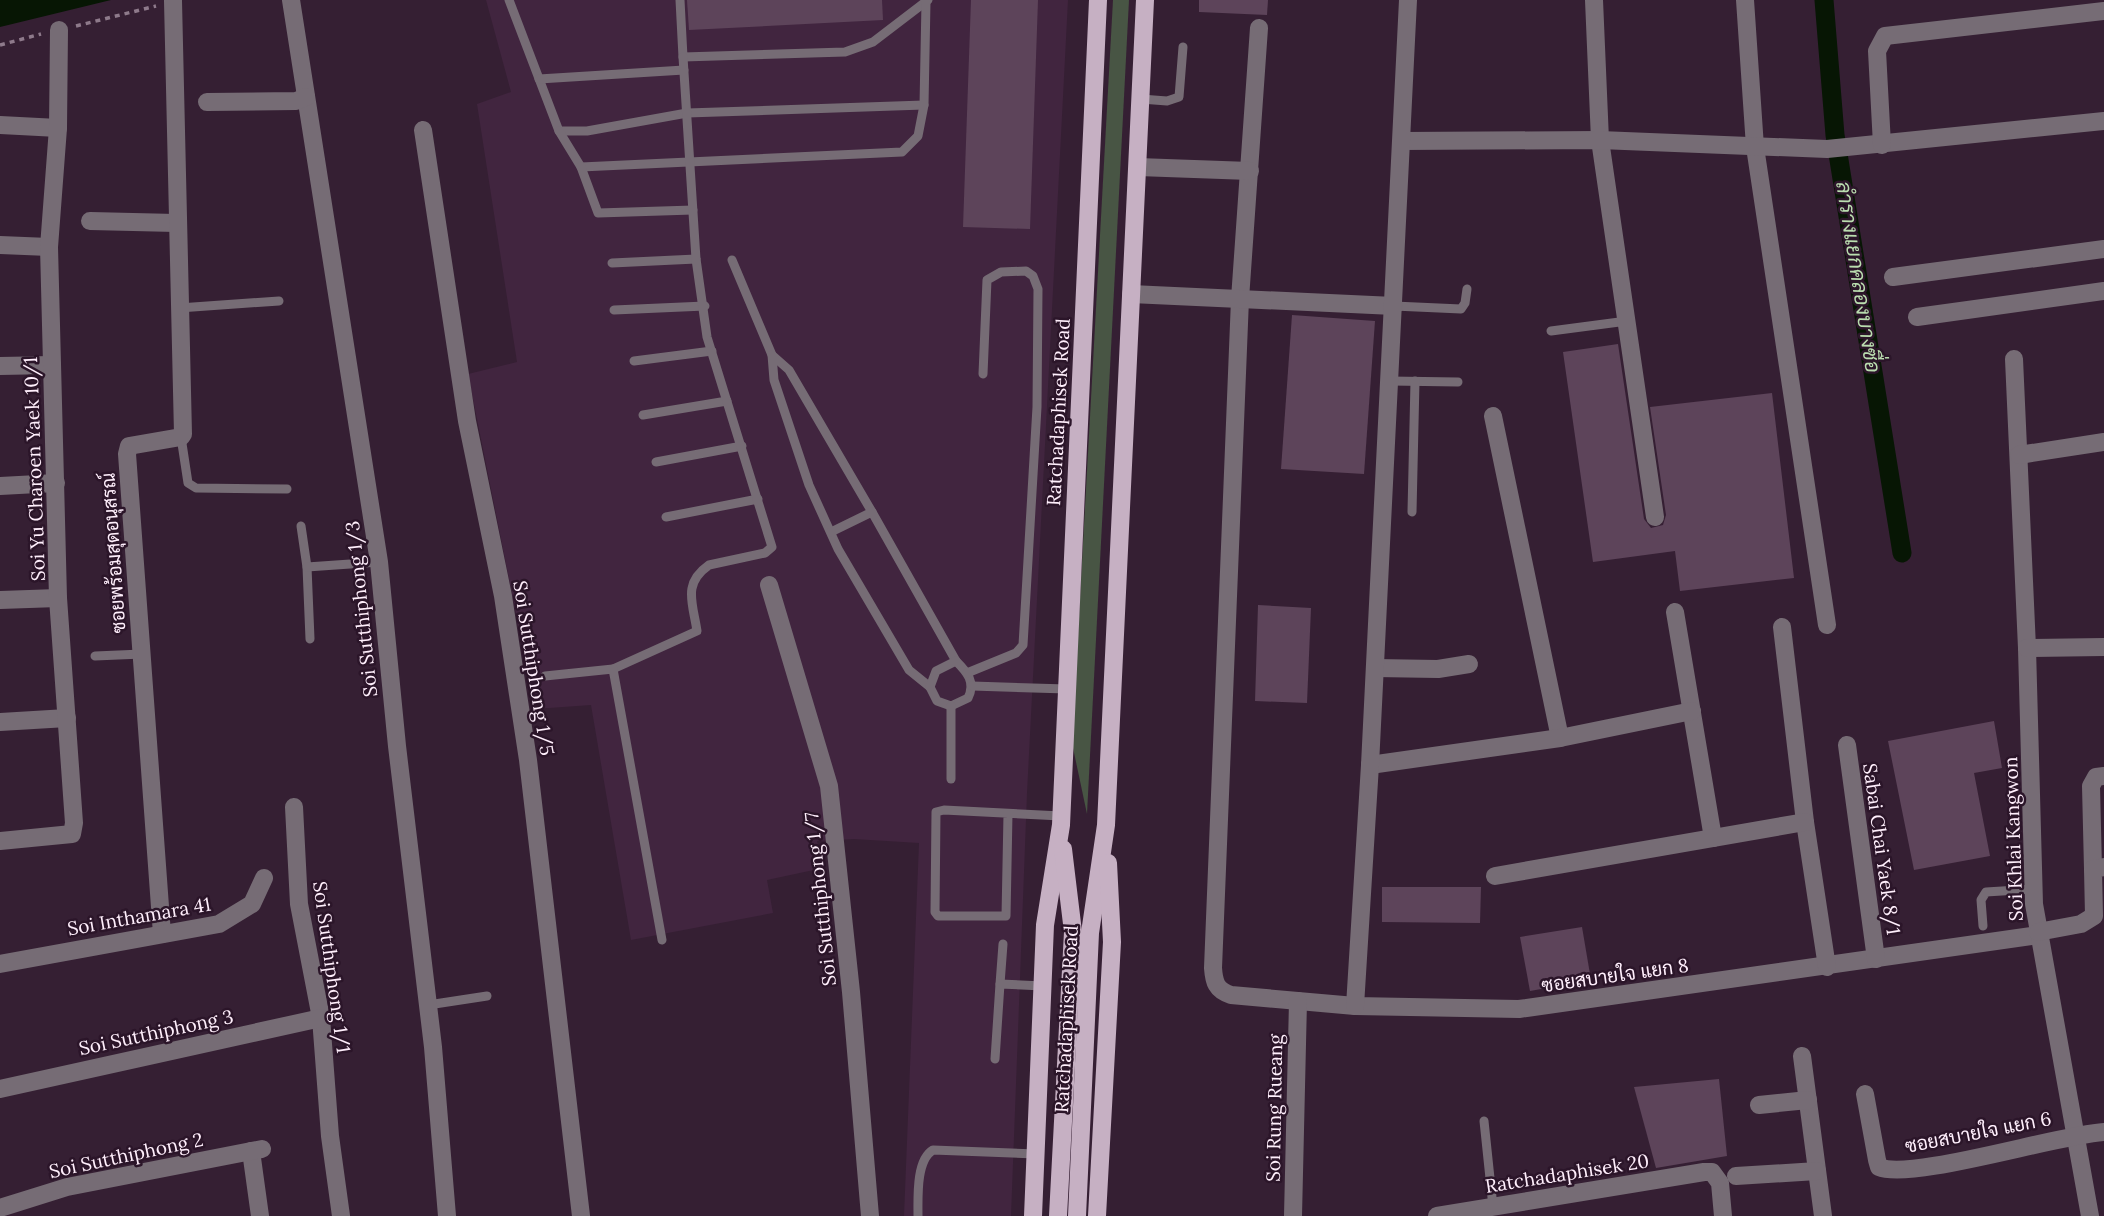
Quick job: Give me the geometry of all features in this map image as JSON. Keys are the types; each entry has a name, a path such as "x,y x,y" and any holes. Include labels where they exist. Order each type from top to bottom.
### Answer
{"main road":[{"name":"Ratchadaphisek Road","path":"1033,1216 1045,925 1061,820 1098,0"},
{"name":"Ratchadaphisek Road","path":"1097,1216 1112,942 1106,825 1145,0"},
{"name":"Ratchadaphisek Road","path":"1058,1216 1073,932 1061,820"},
{"name":"Ratchadaphisek Road","path":"1077,1216 1090,933 1106,825"}],"street":[{"name":"Soi Sutthiphong 1/3","path":"291,0 379,562 397,746 444,1156 447,1216"},
{"path":"1355,1006 1370,765 1408,0"},
{"path":"1594,0 1600,139 1656,517"},
{"path":"1745,0 1755,147 1827,625"},
{"path":"173,1 181,437"},
{"path":"1882,145 1877,51 1885,36 2104,11"},
{"path":"1240,299 1259,28"},
{"name":"Soi Yu Charoen Yaek 10/1","path":"0,841 72,834 74,824 58,598 49,247 58,128 59,30"},
{"path":"207,102 296,101 306,97"},
{"path":"1402,141 1600,139 1835,148 2104,121"},
{"path":"0,125 58,128"},
{"name":"Soi Sutthiphong 1/5","path":"423,130 467,421 503,596 528,760 581,1216"},
{"path":"1138,167 1250,171"},
{"path":"90,221 176,223"},
{"path":"0,245 49,247"},
{"path":"1893,277 2104,249"},
{"path":"1917,317 2104,291"},
{"path":"1131,294 1394,306"},
{"name":"ซอยสบายใจ แยก 8","path":"1240,299 1213,968 1214,982 1220,991 1231,995 1355,1006 1519,1009 1827,967 2038,934 2099,921"},
{"name":"Soi Khlai Kangwon","path":"2014,359 2034,889 2038,934 2090,1216"},
{"path":"0,366 52,365"},
{"path":"1493,416 1560,738"},
{"name":"ซอยพร้อมสุดอนุสรณ์","path":"162,934 127,454 129,446 181,437"},
{"path":"2019,455 2104,442"},
{"path":"0,486 56,483"},
{"name":"Soi Sutthiphong 1/7","path":"769,585 829,786 852,992 870,1216"},
{"path":"0,600 58,598"},
{"path":"1675,612 1713,838"},
{"path":"1782,627 1805,822 1827,967"},
{"path":"2027,648 2104,647"},
{"path":"1375,668 1438,668 1469,664"},
{"path":"1370,765 1560,738 1692,711"},
{"path":"0,722 67,718"},
{"name":"Sabai Chai Yaek 8/1","path":"1847,745 1876,959"},
{"path":"2099,921 2099,868 2091,786 2093,780 2104,776"},
{"name":"Soi Sutthiphong 1/1","path":"294,807 299,904 321,1018 330,1136 341,1216"},
{"path":"1495,876 1805,822"},
{"name":"Soi Inthamara 41","path":"0,964 162,934 204,929 233,918 252,904 264,878"},
{"name":"Soi Rung Rueang","path":"1293,1216 1298,1001"},
{"name":"Soi Sutthiphong 3","path":"0,1088 321,1018"},
{"path":"1802,1056 1823,1216"},
{"name":"ซอยสบายใจ แยก 6","path":"1865,1094 1879,1167 1887,1171 1929,1167 2076,1134"},
{"path":"1759,1105 1808,1101"},
{"path":"2076,1134 2104,1132"},
{"name":"Soi Sutthiphong 2","path":"0,1208 67,1187 257,1150 260,1216"},
{"path":"1736,1176 1817,1171"},
{"name":"Ratchadaphisek 20","path":"1437,1216 1712,1172 1720,1183 1723,1216"}],"lane":[{"path":"509,0 559,131 581,167 598,213 693,211"},
{"path":"545,676 613,670 697,631 690,588 694,578 703,570 769,551 772,547 712,351 696,259 680,0"},
{"path":"683,57 845,52 873,42 927,1"},
{"path":"581,167 902,152 918,136 924,105 927,1"},
{"path":"1141,100 1167,101 1179,97 1183,47"},
{"path":"539,79 684,70"},
{"path":"559,131 587,131 687,113 924,105"},
{"path":"612,263 696,259"},
{"path":"732,260 772,355 774,380 804,472 831,532 909,670 930,687 937,701 951,706 968,698 972,686 967,673 956,661 838,448 789,370 772,355"},
{"path":"967,673 1016,653 1023,645 1037,407 1038,289 1032,276 1026,271 1001,272 987,280 983,374"},
{"path":"1394,306 1461,309 1467,289"},
{"path":"178,308 279,301"},
{"path":"614,310 705,306"},
{"path":"1550,331 1627,321"},
{"path":"634,361 712,351"},
{"path":"1390,381 1458,382"},
{"path":"1412,512 1415,381"},
{"path":"643,415 727,401"},
{"path":"181,437 188,483 196,488 287,489"},
{"path":"656,462 741,446"},
{"path":"666,517 758,499"},
{"path":"831,532 872,512"},
{"path":"301,526 307,567 310,639"},
{"path":"307,567 379,562"},
{"path":"95,656 142,654"},
{"path":"930,687 936,671 956,661"},
{"path":"613,670 662,940"},
{"path":"972,686 1067,689"},
{"path":"951,706 951,779"},
{"path":"1008,814 1006,916 938,916 935,912 936,812 944,810 1008,814 1061,820"},
{"path":"1983,926 1981,900 1986,892 2034,889"},
{"path":"995,1059 1003,944"},
{"path":"1000,984 1043,986"},
{"path":"428,1005 487,996"},
{"path":"1484,1121 1493,1207"},
{"path":"918,1216 922,1167 927,1154 933,1150 1035,1154"}],"path":[{"path":"0,45 173,1"}],"shaded area":[{"path":"0,0 111,0 0,27"},
{"path":"486,0 1068,0 1027,793 1011,1216 904,1216 919,843 854,839 817,841 823,868 767,880 773,913 631,940 591,705 535,709 468,374 517,362 477,104 511,92"},
{"path":"1113,0 1129,0 1087,814 1072,743"}],"building":[{"path":"687,0 882,0 883,20 689,30"},
{"path":"971,0 1038,0 1030,229 963,227"},
{"path":"1199,0 1268,0 1267,15 1199,12"},
{"path":"1292,315 1375,321 1364,474 1281,469"},
{"path":"1618,344 1644,519 1651,528 1663,525 1666,515 1650,407 1772,393 1794,578 1680,591 1675,551 1593,562 1563,352"},
{"path":"1258,605 1311,608 1307,703 1255,701"},
{"path":"1994,721 2002,768 1974,773 1990,856 1914,870 1888,741"},
{"path":"1382,887 1481,887 1480,923 1382,922"},
{"path":"1582,927 1591,980 1530,991 1520,937"},
{"path":"1719,1079 1727,1156 1656,1168 1634,1087"}],"waterway":[{"name":"ลำรางแยกคลองบางซื่อ","path":"1824,0 1835,135 1902,553"}]}
